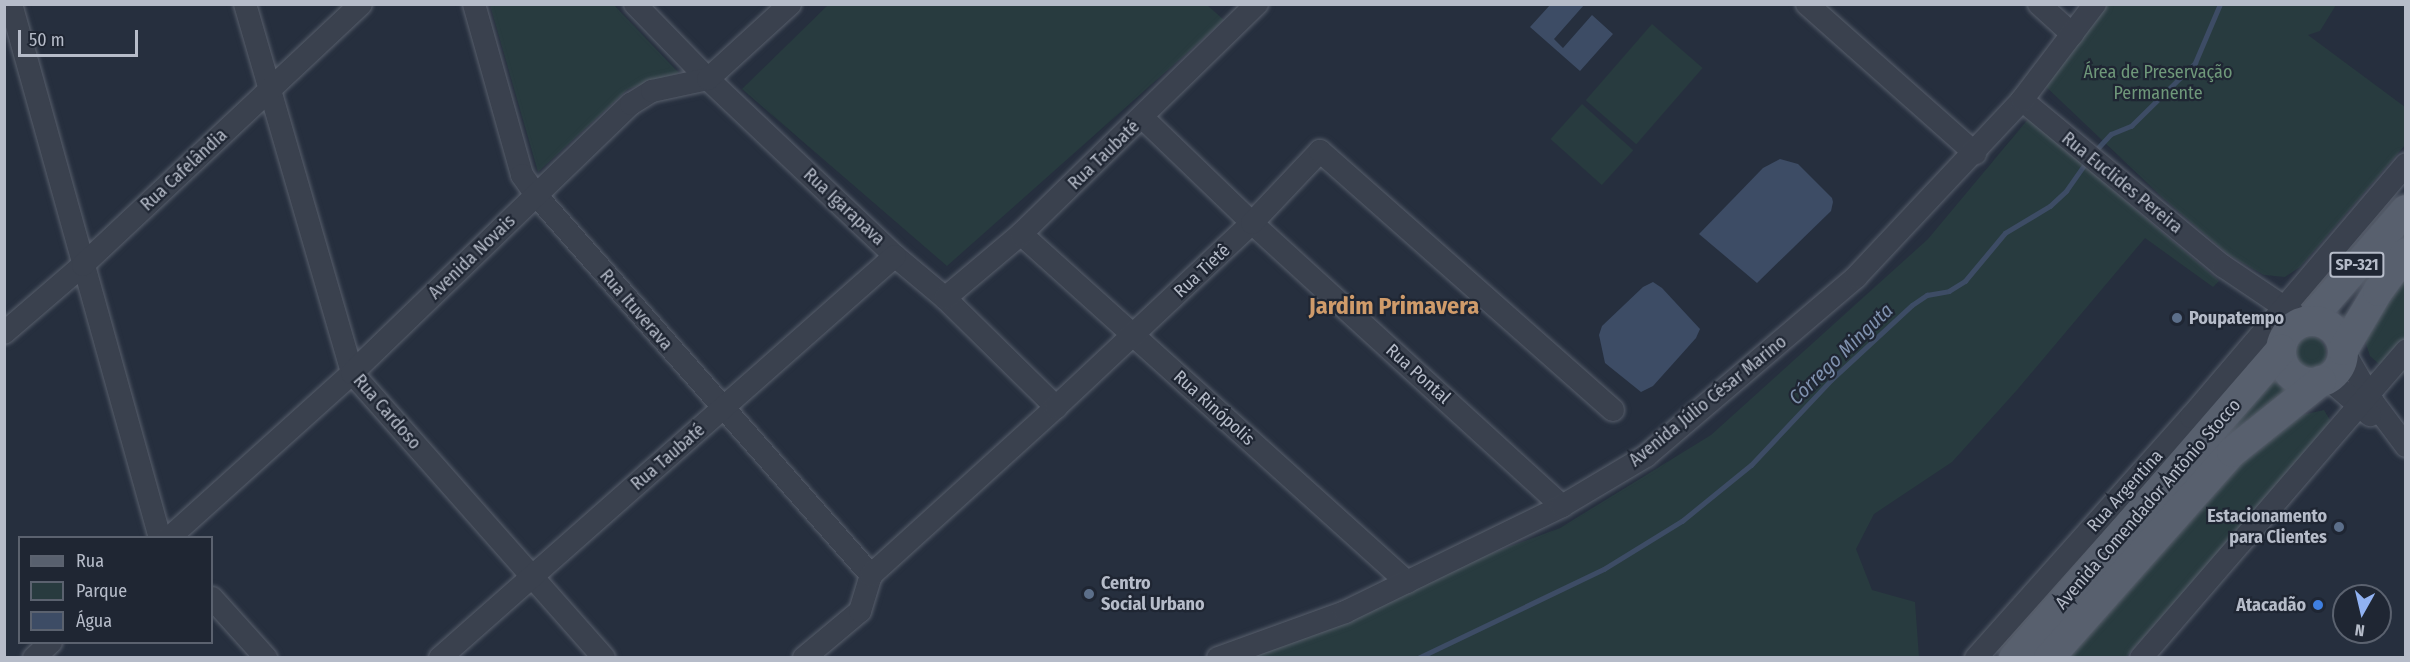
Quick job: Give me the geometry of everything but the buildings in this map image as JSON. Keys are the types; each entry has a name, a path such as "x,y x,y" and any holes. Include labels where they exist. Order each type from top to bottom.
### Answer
{"main road":[{"name":"Avenida Comendador Antônio Stocco","path":"2014,657 2289,328 2406,210"},
{"name":"SP-321","path":"2343,350 2378,291 2406,254"},
{"path":"2323,323 2335,331 2343,350 2339,367 2324,380 2304,382 2290,374 2285,367 2289,328 2323,323"},
{"name":"Avenida Comendador Antônio Stocco","path":"2049,657 2232,452 2324,380"}],"street":[{"path":"11,4 160,536"},
{"name":"Rua Cafelândia","path":"4,333 83,265 361,4"},
{"name":"Rua Ituverava","path":"474,4 522,175 536,195 722,410 871,575"},
{"name":"Rua Igarapava","path":"634,4 708,79 895,256 945,298 1056,407"},
{"name":"Avenida Novais","path":"170,536 352,373 630,104 652,92 708,79 790,4"},
{"path":"1807,4 1975,153"},
{"path":"2039,4 2072,34"},
{"name":"Avenida Júlio César Marino","path":"1218,657 1345,612 1562,506 1646,456 1856,277 1975,153 2022,100 2095,4"},
{"name":"Rua Cardoso","path":"249,7 270,89 352,373 604,657"},
{"name":"Rua Taubaté","path":"945,298 1021,234 1143,118 1249,7"},
{"name":"Rua Euclides Pereira","path":"2022,100 2223,266 2289,328"},
{"name":"Rua Pontal","path":"1143,118 1252,224 1562,506"},
{"name":"Rua Tietê","path":"871,575 1252,224 1320,151 1613,410"},
{"name":"Rua Argentina","path":"1976,657 2289,328 2406,164"},
{"name":"Rua Rinópolis","path":"1021,234 1407,582"},
{"name":"Rua Taubaté","path":"440,657 895,256"},
{"path":"2343,350 2363,400"},
{"path":"2141,657 2406,351"},
{"path":"2324,380 2363,400 2401,441"},
{"path":"804,657 860,611 871,575"},
{"path":"213,599 252,653"},
{"path":"34,657 49,644"}],"green space":[{"path":"490,5 614,5 679,73 628,89 538,172"},
{"path":"828,5 1207,5 1224,20 947,266 742,89"},
{"name":"Área de Preservação Permanente","path":"2101,5 2336,5 2320,31 2308,35 2405,107 2405,145 2300,267 2285,277 2264,275 2229,255 2163,198 2043,84"},
{"path":"1652,24 1703,68 1636,144 1586,100"},
{"path":"1582,104 1633,150 1602,185 1551,139"},
{"path":"2029,118 2219,281 2213,287 2145,238 2017,390 1952,462 1874,514 1856,549 1872,590 1915,602 1919,657 1253,658 1384,593 1560,528 1711,435 1928,239"},
{"path":"2405,269 2405,343 2380,365 2370,356 2366,344 2367,337"},
{"path":"2307,335 2320,341 2326,354 2320,367 2307,373 2294,367 2288,354 2294,341"},
{"path":"2276,366 2296,387 2101,564"},
{"path":"2324,410 2330,420 2329,428 2126,657 2060,658 2237,461 2302,415"}],"water":[{"path":"1550,5 1584,5 1554,39 1563,48 1592,15 1613,34 1580,71 1530,27"},
{"path":"1780,159 1798,164 1832,198 1833,202 1831,211 1757,283 1699,234 1763,168"},
{"path":"1653,282 1662,288 1700,329 1696,338 1653,386 1641,392 1605,363 1599,335 1602,326 1643,287"}],"waterway":[{"name":"Córrego Minguta","path":"2095,151 2111,134 2131,126 2195,63 2220,4"},
{"name":"Córrego Minguta","path":"1418,658 1604,569 1682,521 1751,465 1831,380 1912,305 1927,295 1949,291 1965,281 2005,233 2050,206 2066,191 2086,162"}],"place":[{"name":"Poupatempo","path":"2177,318"},
{"name":"Estacionamento para Clientes","path":"2339,527"},
{"name":"Centro Social Urbano","path":"1089,594"},
{"name":"Atacadão","path":"2318,605"}],"district":[{"name":"Jardim Primavera","path":"1394,307"}]}
